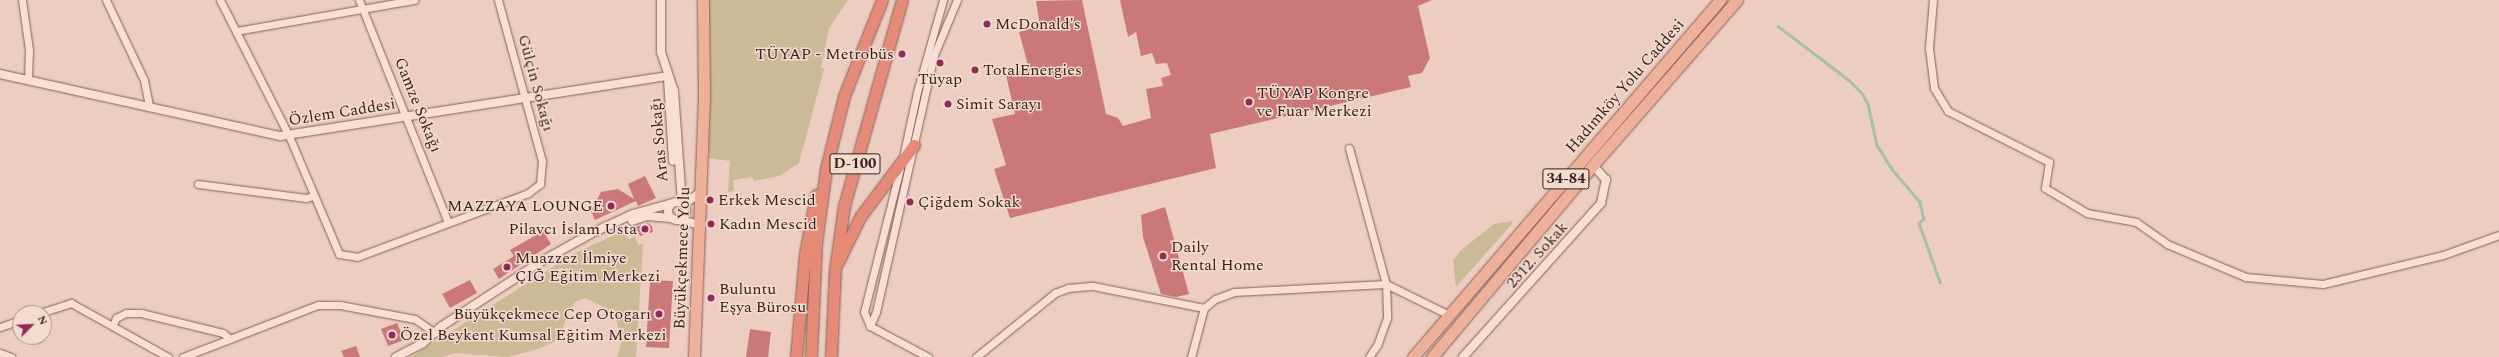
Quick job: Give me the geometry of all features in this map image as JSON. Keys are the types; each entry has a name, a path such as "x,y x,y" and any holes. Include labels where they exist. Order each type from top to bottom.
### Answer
{"highway":[{"name":"D-100","path":"811,357 816,243 826,169 844,96 882,0"},
{"name":"D-100","path":"831,357 835,270 844,206 902,0"},
{"path":"835,270 860,217 914,145"},
{"path":"796,357 809,219 826,169"}],"main road":[{"name":"Büyükçekmece Yolu","path":"694,357 704,100 703,0"},
{"name":"Hadımköy Yolu Caddesi","path":"1413,357 1720,0"},
{"name":"Hadımköy Yolu Caddesi","path":"1432,357 1593,165 1737,0"}],"street":[{"path":"22,0 29,50 28,80"},
{"path":"106,0 144,80 149,106"},
{"path":"220,0 289,136 313,196 339,254 357,257 448,222"},
{"name":"Gamze Sokağı","path":"359,0 408,116 448,222"},
{"path":"236,31 414,0"},
{"name":"Gülçin Sokağı","path":"448,222 528,193 540,184 543,174 542,161 498,0"},
{"name":"Aras Sokağı","path":"661,0 661,52 674,91 679,202"},
{"path":"928,357 870,326 864,312 886,214 902,162 917,92 942,0"},
{"path":"870,326 876,312 897,224 934,55 957,0"},
{"path":"1933,0 1929,48 1934,88 1948,110 2049,162 2045,188 2086,213 2136,222 2167,244 2246,277 2324,284 2442,255 2499,235"},
{"name":"Özlem Caddesi","path":"0,74 149,106 251,131 289,136 668,76"},
{"path":"917,92 925,93"},
{"path":"1349,148 1386,284 1387,318 1378,345 1369,357"},
{"name":"2312. Sokak","path":"1463,357 1601,203 1606,180 1593,165"},
{"path":"198,184 306,198 313,196"},
{"path":"396,357 435,333 529,270 592,233 633,214 679,202 700,193"},
{"path":"675,219 686,212 679,202"},
{"path":"675,219 669,210 679,202"},
{"path":"656,218 660,206"},
{"path":"886,214 897,224"},
{"path":"435,333 450,327 601,234 639,218 675,219 700,225"},
{"path":"1192,357 1204,308 1214,299 1234,292 1386,284 1449,315"},
{"path":"976,357 1055,293 1068,288 1093,286 1204,308"},
{"path":"52,309 71,303 113,325 168,357"},
{"path":"183,357 318,305 340,306 415,319 435,333"},
{"path":"113,325 116,318 126,313 141,313 223,333 230,339"},
{"path":"0,327 12,323"},
{"path":"0,353 11,357"}],"shaded area":[{"path":"708,0 848,0 829,28 821,68 824,69 799,163 779,176 754,181 752,177 733,180 734,191 728,192 730,161 709,158"},
{"path":"1512,221 1512,224 1456,287 1453,261 1460,251 1494,224"},
{"path":"623,231 628,239 635,237 638,245 643,244 636,357 617,357 621,343 617,322 610,310 585,298 575,302 568,312 559,340 538,349 508,357 456,353 442,357 411,357 573,254"}],"building":[{"name":"TÜYAP Kongre ve Fuar Merkezi","path":"1082,0 1106,114 1118,118 1123,126 1151,118 1146,89 1163,86 1161,78 1171,75 1167,63 1156,64 1152,53 1141,56 1136,32 1128,37 1120,0 1432,0 1418,6 1430,58 1422,73 1408,76 1411,87 1210,134 1216,168 1010,218 994,169 1006,165 992,119 1015,114 1006,75 1029,69 1019,32 1040,26 1036,1"},
{"path":"645,176 656,198 638,206 636,201 595,220 591,211 601,192 618,189 634,199 628,184"},
{"name":"Daily Rental Home","path":"1165,207 1189,294 1176,297 1161,294 1143,237 1141,215"},
{"name":"Pilavcı İslam Usta","path":"648,223 652,226 653,232 640,236 636,227"},
{"path":"543,231 551,244 499,279 493,269 514,256 510,250"},
{"path":"470,280 477,293 450,308 442,294"},
{"name":"Büyükçekmece Cep Otogarı","path":"650,280 673,281 669,348 646,347"},
{"name":"Özel Beykent Kumsal Eğitim Merkezi","path":"397,323 404,340 388,346 381,329"},
{"path":"750,329 771,332 768,357 746,357"},
{"path":"356,346 360,357 344,357 341,351"}],"waterway":[{"path":"1778,26 1849,80 1862,93 1868,104 1877,145 1892,169 1920,202 1924,219 1919,223 1940,282"}],"place":[{"name":"McDonald's","path":"987,24"},
{"name":"TÜYAP - Metrobüs","path":"902,54"},
{"name":"Tüyap","path":"940,63"},
{"name":"TotalEnergies","path":"975,70"},
{"name":"TÜYAP Kongre ve Fuar Merkezi","path":"1249,102"},
{"name":"Simit Sarayı","path":"948,104"},
{"name":"Erkek Mescid","path":"710,200"},
{"name":"Çiğdem Sokak","path":"910,202"},
{"name":"MAZZAYA LOUNGE","path":"611,206"},
{"name":"Kadın Mescid","path":"711,224"},
{"name":"Pilavcı İslam Usta","path":"645,229"},
{"name":"Daily Rental Home","path":"1163,256"},
{"name":"Muazzez İlmiye ÇIĞ Eğitim Merkezi","path":"507,267"},
{"name":"Buluntu Eşya Bürosu","path":"711,298"},
{"name":"Büyükçekmece Cep Otogarı","path":"659,314"},
{"name":"Özel Beykent Kumsal Eğitim Merkezi","path":"392,335"}]}
